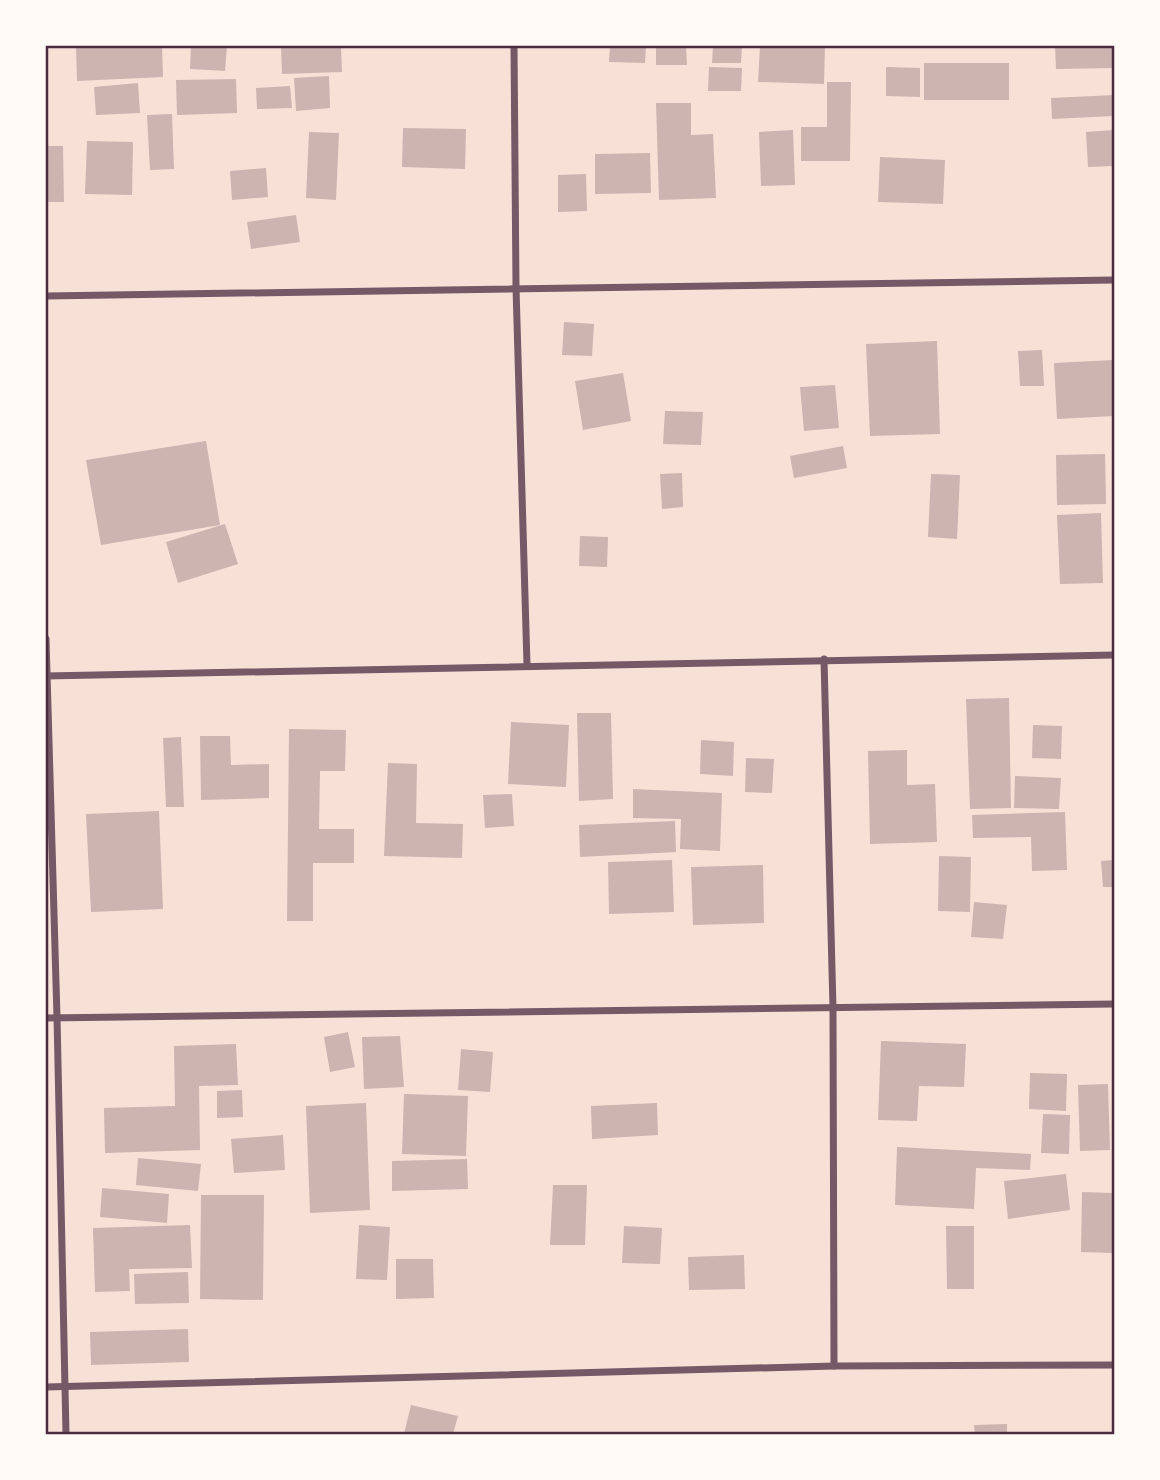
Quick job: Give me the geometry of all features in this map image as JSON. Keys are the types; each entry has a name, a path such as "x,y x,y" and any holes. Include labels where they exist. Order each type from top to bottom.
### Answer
{"street":[{"path":"514,46 516,288 527,665"},
{"path":"46,296 1115,281"},
{"path":"46,639 66,1434"},
{"path":"46,676 1115,655"},
{"path":"824,659 833,1008 834,1366"},
{"path":"46,1018 1115,1004"},
{"path":"46,1387 834,1366 1115,1365"}],"building":[{"path":"76,46 162,46 163,77 77,81"},
{"path":"191,46 227,46 225,71 190,69"},
{"path":"281,46 341,46 342,72 282,74"},
{"path":"610,46 646,46 645,63 609,62"},
{"path":"656,46 686,46 687,65 656,65"},
{"path":"713,46 742,46 741,63 712,63"},
{"path":"760,46 825,46 824,84 758,82"},
{"path":"1055,46 1114,46 1114,68 1056,69"},
{"path":"924,63 1009,63 1009,100 924,100"},
{"path":"709,67 742,68 741,91 708,91"},
{"path":"886,67 920,68 920,97 886,96"},
{"path":"329,76 330,108 296,111 294,78"},
{"path":"236,79 237,113 177,115 176,80"},
{"path":"827,82 851,82 850,161 801,161 801,127 827,127"},
{"path":"138,83 140,113 96,115 94,87"},
{"path":"290,86 292,108 257,109 256,88"},
{"path":"1114,95 1114,116 1052,119 1051,98"},
{"path":"656,103 691,103 691,135 713,134 716,198 659,200"},
{"path":"172,114 174,169 150,170 147,115"},
{"path":"403,128 466,129 465,169 402,167"},
{"path":"793,130 795,185 761,186 759,132"},
{"path":"1114,130 1114,166 1088,167 1086,132"},
{"path":"309,132 339,133 336,200 306,198"},
{"path":"87,141 133,142 132,195 85,194"},
{"path":"46,146 63,146 64,202 46,202"},
{"path":"650,153 651,193 595,194 595,154"},
{"path":"880,157 945,160 943,204 878,202"},
{"path":"266,168 268,197 232,200 230,171"},
{"path":"586,174 587,211 558,212 558,175"},
{"path":"296,215 300,242 251,249 247,222"},
{"path":"564,322 594,324 592,356 562,355"},
{"path":"937,341 940,434 870,436 866,344"},
{"path":"1042,350 1044,386 1020,386 1018,351"},
{"path":"1114,360 1114,416 1057,419 1054,363"},
{"path":"623,373 631,421 583,430 575,381"},
{"path":"835,385 839,428 804,431 800,387"},
{"path":"665,411 703,412 701,445 663,444"},
{"path":"206,441 220,525 101,545 86,460"},
{"path":"843,446 847,468 794,478 790,456"},
{"path":"1105,454 1106,504 1057,505 1056,455"},
{"path":"682,473 683,507 662,509 660,474"},
{"path":"931,474 960,475 957,539 928,537"},
{"path":"1101,513 1103,583 1060,584 1057,515"},
{"path":"225,524 238,564 178,583 166,542"},
{"path":"580,536 608,537 607,567 579,566"},
{"path":"1009,698 1011,808 970,809 966,699"},
{"path":"577,713 611,713 613,799 579,801"},
{"path":"511,722 569,725 566,787 508,784"},
{"path":"1033,725 1062,726 1061,759 1032,758"},
{"path":"289,729 346,730 345,771 320,771 319,829 354,829 354,863 313,863 313,921 287,921"},
{"path":"200,736 230,736 231,765 269,764 269,798 201,800"},
{"path":"181,737 184,807 166,807 163,738"},
{"path":"701,740 734,742 733,776 700,774"},
{"path":"907,750 907,785 935,784 937,842 870,844 868,751"},
{"path":"746,758 774,759 772,793 745,792"},
{"path":"388,763 417,764 416,823 463,824 462,858 384,856"},
{"path":"1015,776 1061,778 1059,809 1014,808"},
{"path":"633,789 722,793 720,851 680,849 681,819 633,818"},
{"path":"512,794 514,826 485,828 483,795"},
{"path":"159,811 163,909 91,912 86,814"},
{"path":"1065,812 1067,870 1032,871 1031,837 973,838 972,815"},
{"path":"675,821 676,852 580,857 579,825"},
{"path":"939,856 971,857 970,912 938,911"},
{"path":"672,860 674,912 609,914 608,862"},
{"path":"1114,860 1114,887 1103,887 1101,861"},
{"path":"763,865 764,923 693,925 691,867"},
{"path":"974,902 1007,905 1003,939 971,937"},
{"path":"348,1032 355,1067 330,1072 324,1037"},
{"path":"400,1036 404,1087 364,1089 362,1037"},
{"path":"881,1041 966,1044 964,1087 919,1086 917,1121 878,1120"},
{"path":"236,1044 238,1085 199,1086 200,1150 105,1153 104,1108 175,1106 174,1046"},
{"path":"461,1049 493,1052 490,1092 458,1090"},
{"path":"1030,1073 1067,1074 1066,1111 1029,1109"},
{"path":"1108,1084 1110,1150 1080,1151 1078,1085"},
{"path":"242,1090 243,1117 217,1118 217,1091"},
{"path":"404,1094 468,1096 466,1156 402,1154"},
{"path":"366,1103 370,1210 310,1213 306,1106"},
{"path":"657,1103 658,1135 592,1139 591,1106"},
{"path":"1043,1114 1070,1115 1069,1154 1041,1153"},
{"path":"283,1135 285,1170 234,1173 231,1139"},
{"path":"897,1147 1031,1154 1030,1170 976,1168 974,1209 895,1205"},
{"path":"138,1158 201,1164 198,1191 136,1185"},
{"path":"467,1159 468,1189 392,1191 392,1161"},
{"path":"1066,1174 1070,1210 1008,1219 1004,1181"},
{"path":"553,1185 587,1185 585,1245 550,1245"},
{"path":"102,1188 169,1194 167,1223 100,1217"},
{"path":"1082,1192 1114,1193 1114,1253 1081,1252"},
{"path":"201,1195 264,1195 263,1300 200,1299"},
{"path":"190,1225 192,1268 129,1269 130,1291 95,1292 93,1228"},
{"path":"359,1225 390,1227 387,1280 356,1279"},
{"path":"624,1226 662,1228 660,1264 622,1263"},
{"path":"946,1226 974,1226 974,1289 947,1289"},
{"path":"744,1255 745,1289 689,1290 688,1257"},
{"path":"396,1259 433,1259 434,1298 396,1299"},
{"path":"188,1272 189,1303 135,1304 134,1274"},
{"path":"188,1329 189,1362 91,1365 90,1332"},
{"path":"411,1405 458,1416 453,1434 404,1434"},
{"path":"1007,1424 1007,1434 975,1434 974,1425"}]}
